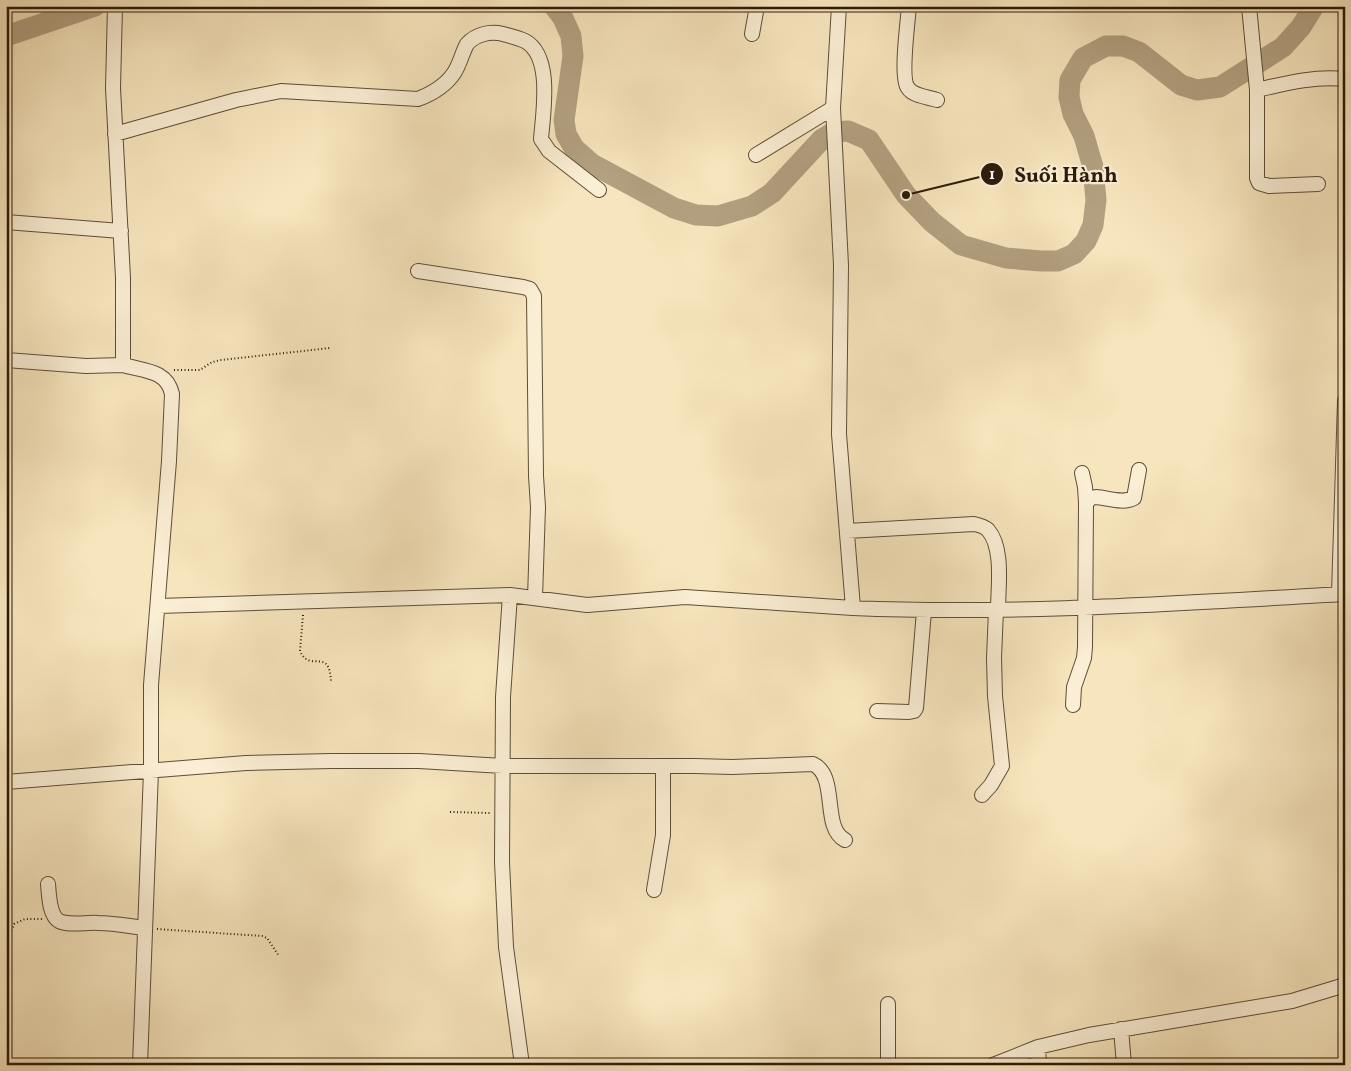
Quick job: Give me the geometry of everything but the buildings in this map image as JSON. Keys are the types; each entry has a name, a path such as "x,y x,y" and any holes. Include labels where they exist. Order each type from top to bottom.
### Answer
{"street":[{"path":"752,34 757,6"},
{"path":"838,6 833,108 841,264 839,434 853,608"},
{"path":"909,6 904,68 905,84 913,92 937,100"},
{"path":"1249,6 1257,90 1257,178 1259,183 1268,186 1318,184"},
{"path":"114,12 114,134 121,231 124,365"},
{"path":"114,134 236,100 281,91 418,99 427,96 445,83 453,74 470,40 477,36 498,33 526,42 535,51 541,63 544,84 541,139 544,145 599,190"},
{"path":"1257,90 1302,79 1318,77 1345,78"},
{"path":"756,155 833,108"},
{"path":"6,222 121,231"},
{"path":"418,271 523,287 530,289 534,296 538,507 535,598"},
{"path":"6,360 86,366 124,365 163,376 171,386 169,461 152,676 151,771 140,1065"},
{"path":"158,606 510,595 588,605 685,597 924,611 1086,607 1342,594 1345,401"},
{"path":"1086,503 1096,497 1124,501 1134,498 1139,470"},
{"path":"1073,705 1074,687 1084,658 1086,607 1086,503 1082,473"},
{"path":"847,531 974,524 983,527 992,536 998,556 994,658 1002,766 982,795"},
{"path":"510,595 503,698 502,862 506,947 522,1065"},
{"path":"876,711 908,712 914,711 916,708 924,611"},
{"path":"6,782 246,763 331,761 419,761 503,766 760,767 813,764 818,767 825,780 835,830 840,838 845,840"},
{"path":"654,890 663,835 663,766"},
{"path":"48,884 52,910 59,921 144,928"},
{"path":"993,1065 1038,1047 1121,1029 1292,1001 1345,985"},
{"path":"888,1004 888,1065"},
{"path":"1121,1029 1124,1065"},
{"path":"1038,1047 1038,1065"}],"path":[{"path":"163,376 173,370 200,370 212,362 221,360 330,348"},
{"path":"302,600 303,615 300,650 302,655 310,661 328,664 331,683"},
{"path":"450,812 502,814"},
{"path":"6,958 14,924 30,918 59,921"},
{"path":"144,928 262,936 267,938 279,956"}],"waterway":[{"path":"6,36 95,6"},
{"path":"554,6 563,18 571,36 573,56 564,120 566,134 574,148 592,164 674,208 696,215 718,216 752,206 772,193 822,139 834,132 848,131 869,140 906,195 932,222 961,245 1006,258 1041,261 1058,261 1074,254 1086,241 1093,225 1096,200 1093,167 1084,136 1073,114 1069,97 1070,80 1083,58 1106,46 1123,46 1139,52 1181,85 1197,90 1220,87 1283,47 1301,27 1314,6"}],"place":[{"name":"Suối Hành","path":"906,195"}]}
